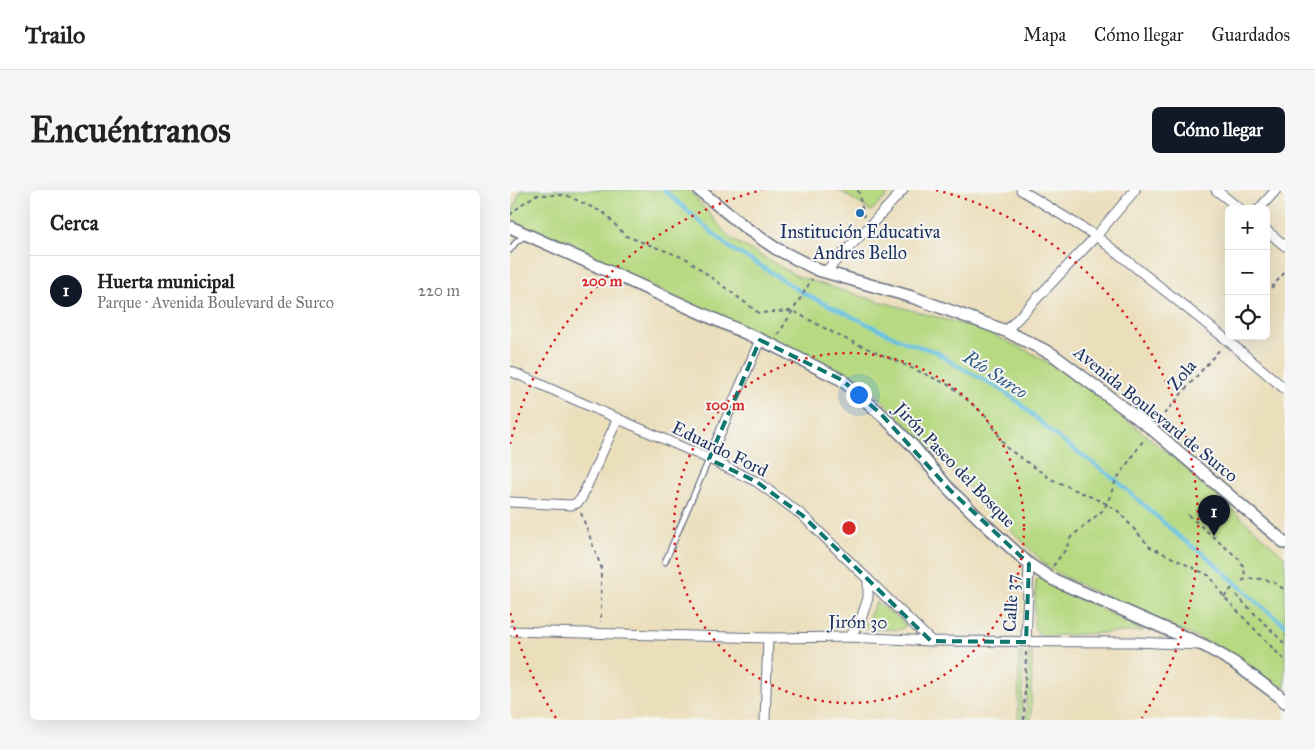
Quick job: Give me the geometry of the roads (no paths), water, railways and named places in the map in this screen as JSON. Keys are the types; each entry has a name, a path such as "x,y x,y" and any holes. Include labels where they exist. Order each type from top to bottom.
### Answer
{"street":[{"name":"Avenida Boulevard de Surco","path":"699,190 746,228 775,248 825,272 912,297 1006,331 1052,354 1152,429 1285,543"},
{"path":"825,272 903,190"},
{"path":"1021,190 1096,236 1227,340 1285,389"},
{"path":"1006,331 1096,236 1135,190"},
{"path":"1216,190 1235,205"},
{"path":"1263,205 1276,190"},
{"name":"Jirón Paseo del Bosque","path":"510,227 772,345 842,380 887,420 913,446 950,490 1029,564 1052,579 1205,646 1233,662 1285,702"},
{"path":"1270,233 1285,246"},
{"path":"709,459 760,340"},
{"name":"Eduardo Ford","path":"510,371 758,482 802,515 931,641"},
{"path":"510,502 578,507 618,418"},
{"name":"Calle 37","path":"1026,642 1029,564"},
{"path":"850,637 861,620 868,598 868,580"},
{"name":"Jirón 30","path":"510,631 768,638 850,637 931,641 1136,642 1205,646"},
{"path":"765,720 768,638"}],"lane":[{"path":"510,250 517,241 526,235"},
{"path":"665,562 709,459"}],"waterway":[{"name":"Río Surco","path":"664,190 730,248 803,293 905,342 937,352 1016,400 1056,436 1116,480 1182,539 1205,555 1285,625"}],"place":[{"name":"Institución Educativa Andres Bello","path":"860,213"},
{"name":"Huerta municipal","path":"1214,536"}]}
